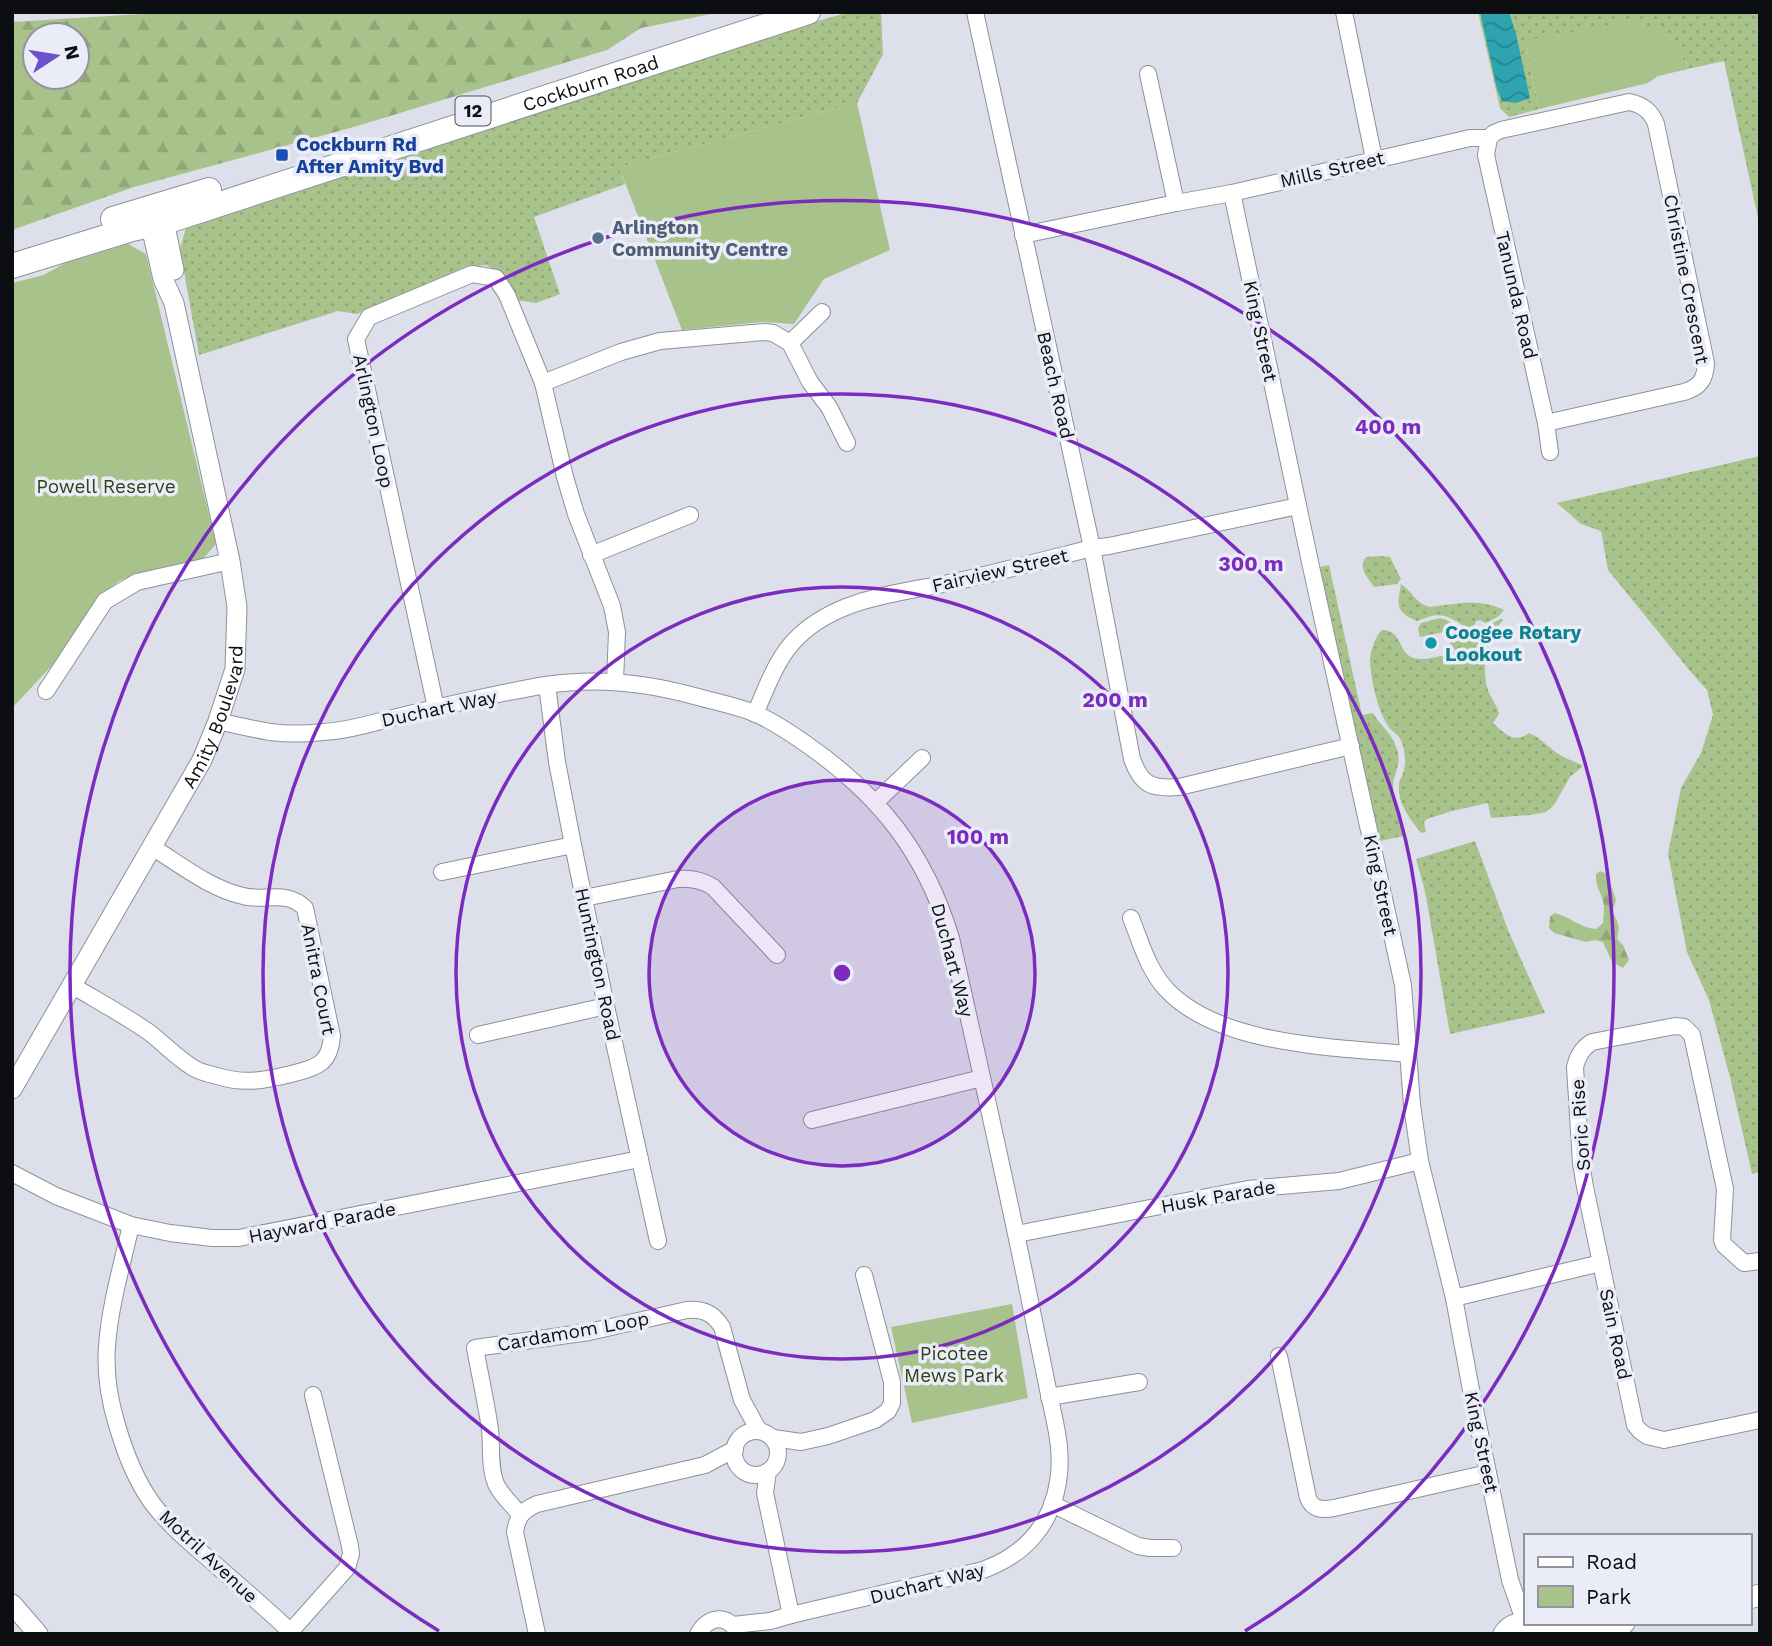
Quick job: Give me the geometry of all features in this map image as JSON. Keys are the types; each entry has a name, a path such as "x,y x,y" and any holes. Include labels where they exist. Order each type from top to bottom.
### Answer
{"main road":[{"name":"Cockburn Road","path":"12,266 132,229 156,215 332,155 785,12"},
{"name":"Cockburn Road","path":"12,249 156,215 808,12"},
{"path":"1518,1629 1579,1633 1615,1625"}],"street":[{"name":"Beach Road","path":"975,12 1092,548 1135,769 1149,785 1158,788 1179,787 1351,746"},
{"path":"1344,12 1374,159"},
{"path":"1148,74 1176,203"},
{"name":"Mills Street","path":"1023,234 1232,193 1470,138 1489,138 1501,130 1629,102 1638,104"},
{"name":"Christine Crescent","path":"1546,423 1694,389 1702,383 1706,373 1656,124 1652,115 1638,104"},
{"name":"Tanunda Road","path":"1489,138 1486,155 1546,423 1550,452"},
{"name":"King Street","path":"1232,193 1403,985 1412,1105 1420,1161 1454,1298 1518,1629"},
{"name":"Amity Boulevard","path":"12,1089 18,1066 73,986 202,760 235,669 237,607 230,561 174,303 175,272 156,215"},
{"name":"Arlington Loop","path":"436,708 356,339 369,317 472,274 496,278 507,295 543,383 576,514 612,606 617,632 615,681"},
{"path":"790,343 822,312"},
{"path":"543,383 621,352 660,341 765,331 790,343 847,443"},
{"name":"Fairview Street","path":"755,713 786,650 807,629 853,603 1092,548 1298,506"},
{"path":"591,555 690,515"},
{"path":"46,691 106,601 137,582 230,561"},
{"name":"Duchart Way","path":"218,721 273,733 323,733 547,685 615,681 672,690 755,713 798,738 876,802 907,842 925,872 941,905 951,938 1017,1234 1056,1428 1060,1462 1059,1480 1052,1504 1045,1522 1035,1535 1013,1556 984,1570 735,1629 723,1620 713,1620 703,1625 697,1634"},
{"name":"Huntington Road","path":"547,685 557,762 573,845 658,1241"},
{"path":"876,802 922,758"},
{"path":"442,872 573,845"},
{"name":"Anitra Court","path":"73,986 149,1032 194,1069 219,1077 250,1082 264,1080 316,1067 328,1054 332,1036 305,908 292,898 248,898 218,888 152,847"},
{"path":"584,898 678,879 696,879 713,887 777,955"},
{"path":"1132,918 1146,957 1167,990 1182,1003 1216,1022 1276,1041 1408,1054"},
{"path":"478,1035 606,1006"},
{"name":"Soric Rise","path":"1601,1264 1581,1163 1577,1057 1586,1045 1592,1042 1675,1026 1684,1027 1692,1035 1724,1182 1724,1245 1744,1263 1760,1261"},
{"path":"812,1120 982,1078"},
{"name":"Hayward Parade","path":"12,1173 56,1196 131,1225 170,1233 239,1238 640,1159"},
{"name":"Husk Parade","path":"1017,1234 1248,1189 1339,1181 1420,1161"},
{"name":"Motril Avenue","path":"131,1225 111,1310 106,1365 114,1414 130,1464 153,1503 167,1520 292,1633"},
{"name":"Sain Road","path":"1454,1298 1601,1264 1635,1425 1640,1431 1647,1436 1664,1440 1760,1420"},
{"path":"705,1465 752,1431 801,1442 875,1420 888,1411 892,1403 892,1382 864,1275"},
{"name":"Cardamom Loop","path":"520,1514 497,1486 491,1465 490,1432 475,1348 568,1335 699,1309 709,1312 722,1328 742,1400 766,1435"},
{"path":"1279,1356 1308,1497 1318,1509 1334,1508 1488,1473"},
{"path":"1049,1397 1139,1381"},
{"path":"292,1633 347,1568 351,1554 313,1395"},
{"name":"Cardamom Loop","path":"738,1442 742,1400"},
{"path":"766,1435 778,1448 765,1493 791,1615"},
{"path":"738,1442 734,1457 765,1493"},
{"path":"537,1634 516,1532 516,1522 527,1508 705,1465 762,1474 801,1442"},
{"path":"1052,1504 1138,1546 1173,1548"},
{"path":"12,1604 38,1634"},
{"name":"Duchart Way","path":"752,1634 770,1621"}],"green space":[{"path":"174,12 721,12 641,28 607,50 357,126 134,187 12,230 12,22 21,21 21,91 91,91 91,21 28,21"},
{"path":"850,12 881,12 883,54 857,103 619,167 625,184 534,217 560,294 536,303 515,300 504,275 486,265 465,267 357,314 338,311 199,355 180,249 187,224 761,37"},
{"path":"1478,12 1760,12 1760,227 1724,61 1688,69 1686,61 1525,41 1539,109 1509,117 1500,108"},
{"path":"1626,22 1656,28 1686,62 1688,69 1658,76 1648,83 1539,109 1525,41"},
{"path":"857,103 890,250 824,279 794,324 762,322 682,330 619,167"},
{"name":"Powell Reserve","path":"128,244 146,254 216,544 203,559 136,574 119,581 98,597 60,657 12,708 12,283 44,275 65,263"},
{"path":"1760,456 1760,1172 1752,1174 1709,1000 1687,952 1668,854 1681,788 1701,753 1713,715 1707,690 1608,570 1601,531 1581,524 1557,503"},
{"path":"1366,557 1390,557 1401,579 1397,584 1374,587 1366,576 1363,565"},
{"path":"1329,565 1362,715 1373,713 1391,736 1397,751 1398,763 1393,793 1403,836 1380,841 1320,567"},
{"path":"1401,584 1421,603 1430,607 1476,603 1504,610 1486,623 1476,621 1470,630 1445,616 1433,616 1417,621 1405,615 1400,607"},
{"path":"1440,618 1465,632 1446,638 1444,632 1420,637 1418,628 1421,623"},
{"path":"1503,620 1495,630 1489,646 1477,650 1485,657 1486,684 1499,714 1493,723 1514,738 1529,733 1534,735 1558,753 1583,766 1570,777 1554,805 1546,812 1491,818 1488,803 1427,819 1424,822 1426,832 1421,833 1400,798 1399,783 1405,767 1403,746 1381,713 1371,675 1371,651 1382,630 1393,633 1413,658 1446,655 1457,651 1450,646 1452,639 1474,632 1479,636 1487,632 1488,625"},
{"path":"1475,841 1508,930 1545,1013 1450,1034 1425,891 1416,859"},
{"path":"1600,871 1607,874 1616,900 1612,912 1618,925 1617,939 1623,945 1629,960 1623,968 1612,962 1603,942 1586,942 1554,933 1549,928 1550,917 1554,913 1590,928 1596,929 1603,923 1604,904 1596,878"},
{"name":"Picotee Mews Park","path":"1012,1304 1028,1398 912,1423 891,1327"}],"water":[{"path":"1480,12 1509,12 1530,98 1516,103 1502,101"}],"place":[{"name":"Cockburn Rd After Amity Bvd","path":"282,155"},
{"name":"Arlington Community Centre","path":"598,238"},
{"name":"Coogee Rotary Lookout","path":"1431,643"}]}
